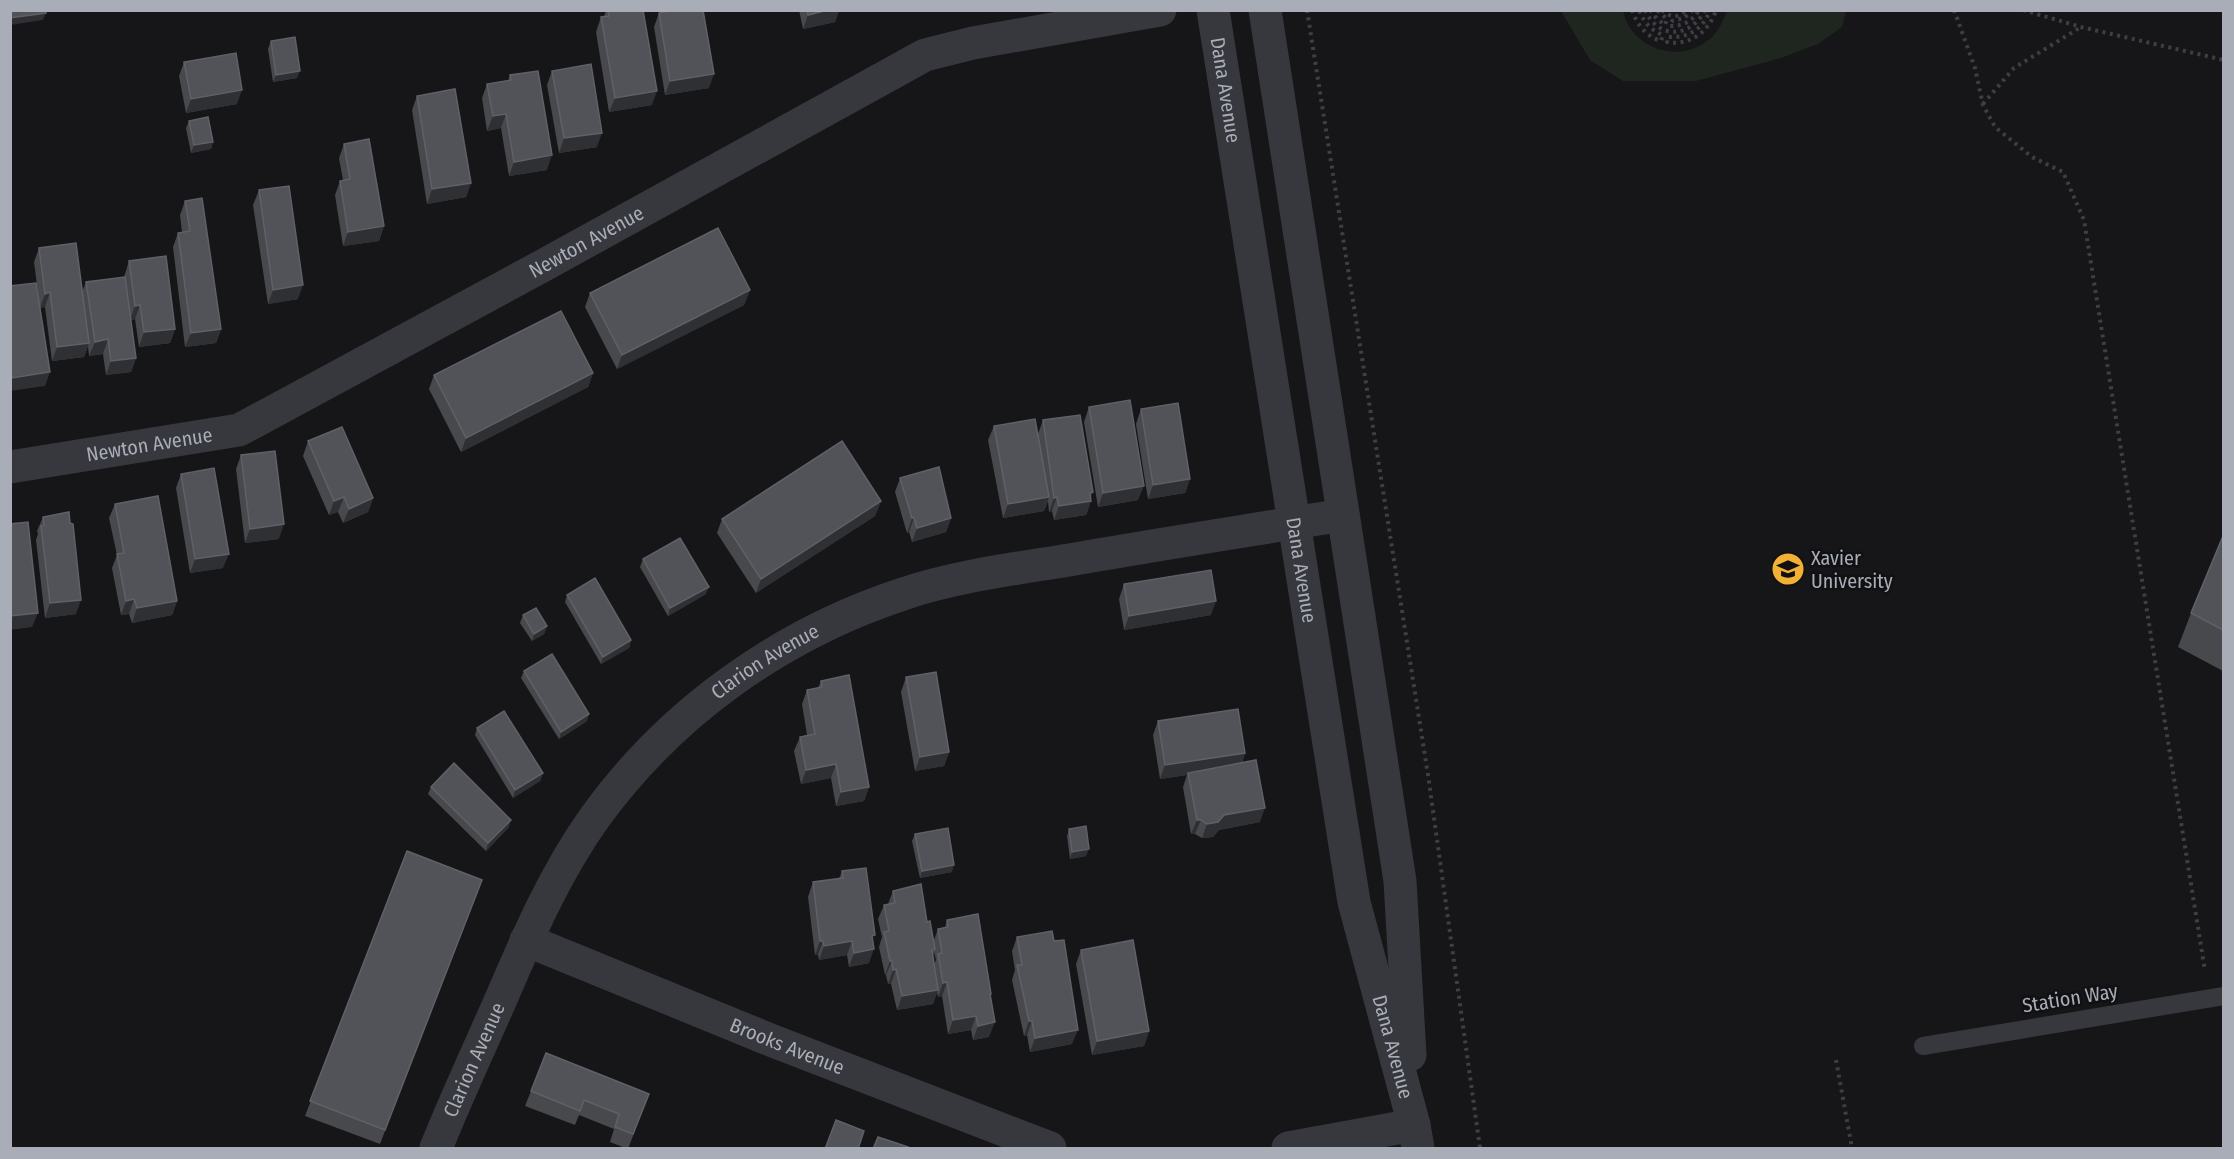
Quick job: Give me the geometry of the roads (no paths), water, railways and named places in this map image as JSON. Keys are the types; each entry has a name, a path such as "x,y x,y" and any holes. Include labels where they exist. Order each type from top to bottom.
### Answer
{"street":[{"name":"Newton Avenue","path":"10,467 239,430 544,265 900,66 925,55 973,43 1160,10"},
{"name":"Dana Avenue","path":"1213,10 1354,902 1416,1137"},
{"name":"Dana Avenue","path":"1265,10 1400,881 1416,1137"},
{"name":"Clarion Avenue","path":"436,1149 526,940 564,866 595,817 640,762 690,713 746,670 822,626 904,593 973,576 1343,515"},
{"name":"Brooks Avenue","path":"526,940 773,1041 1050,1149"},
{"path":"1288,1149 1416,1137"}],"lane":[{"name":"Station Way","path":"1923,1046 2223,996"}],"place":[{"name":"Xavier University","path":"1788,569"}]}
